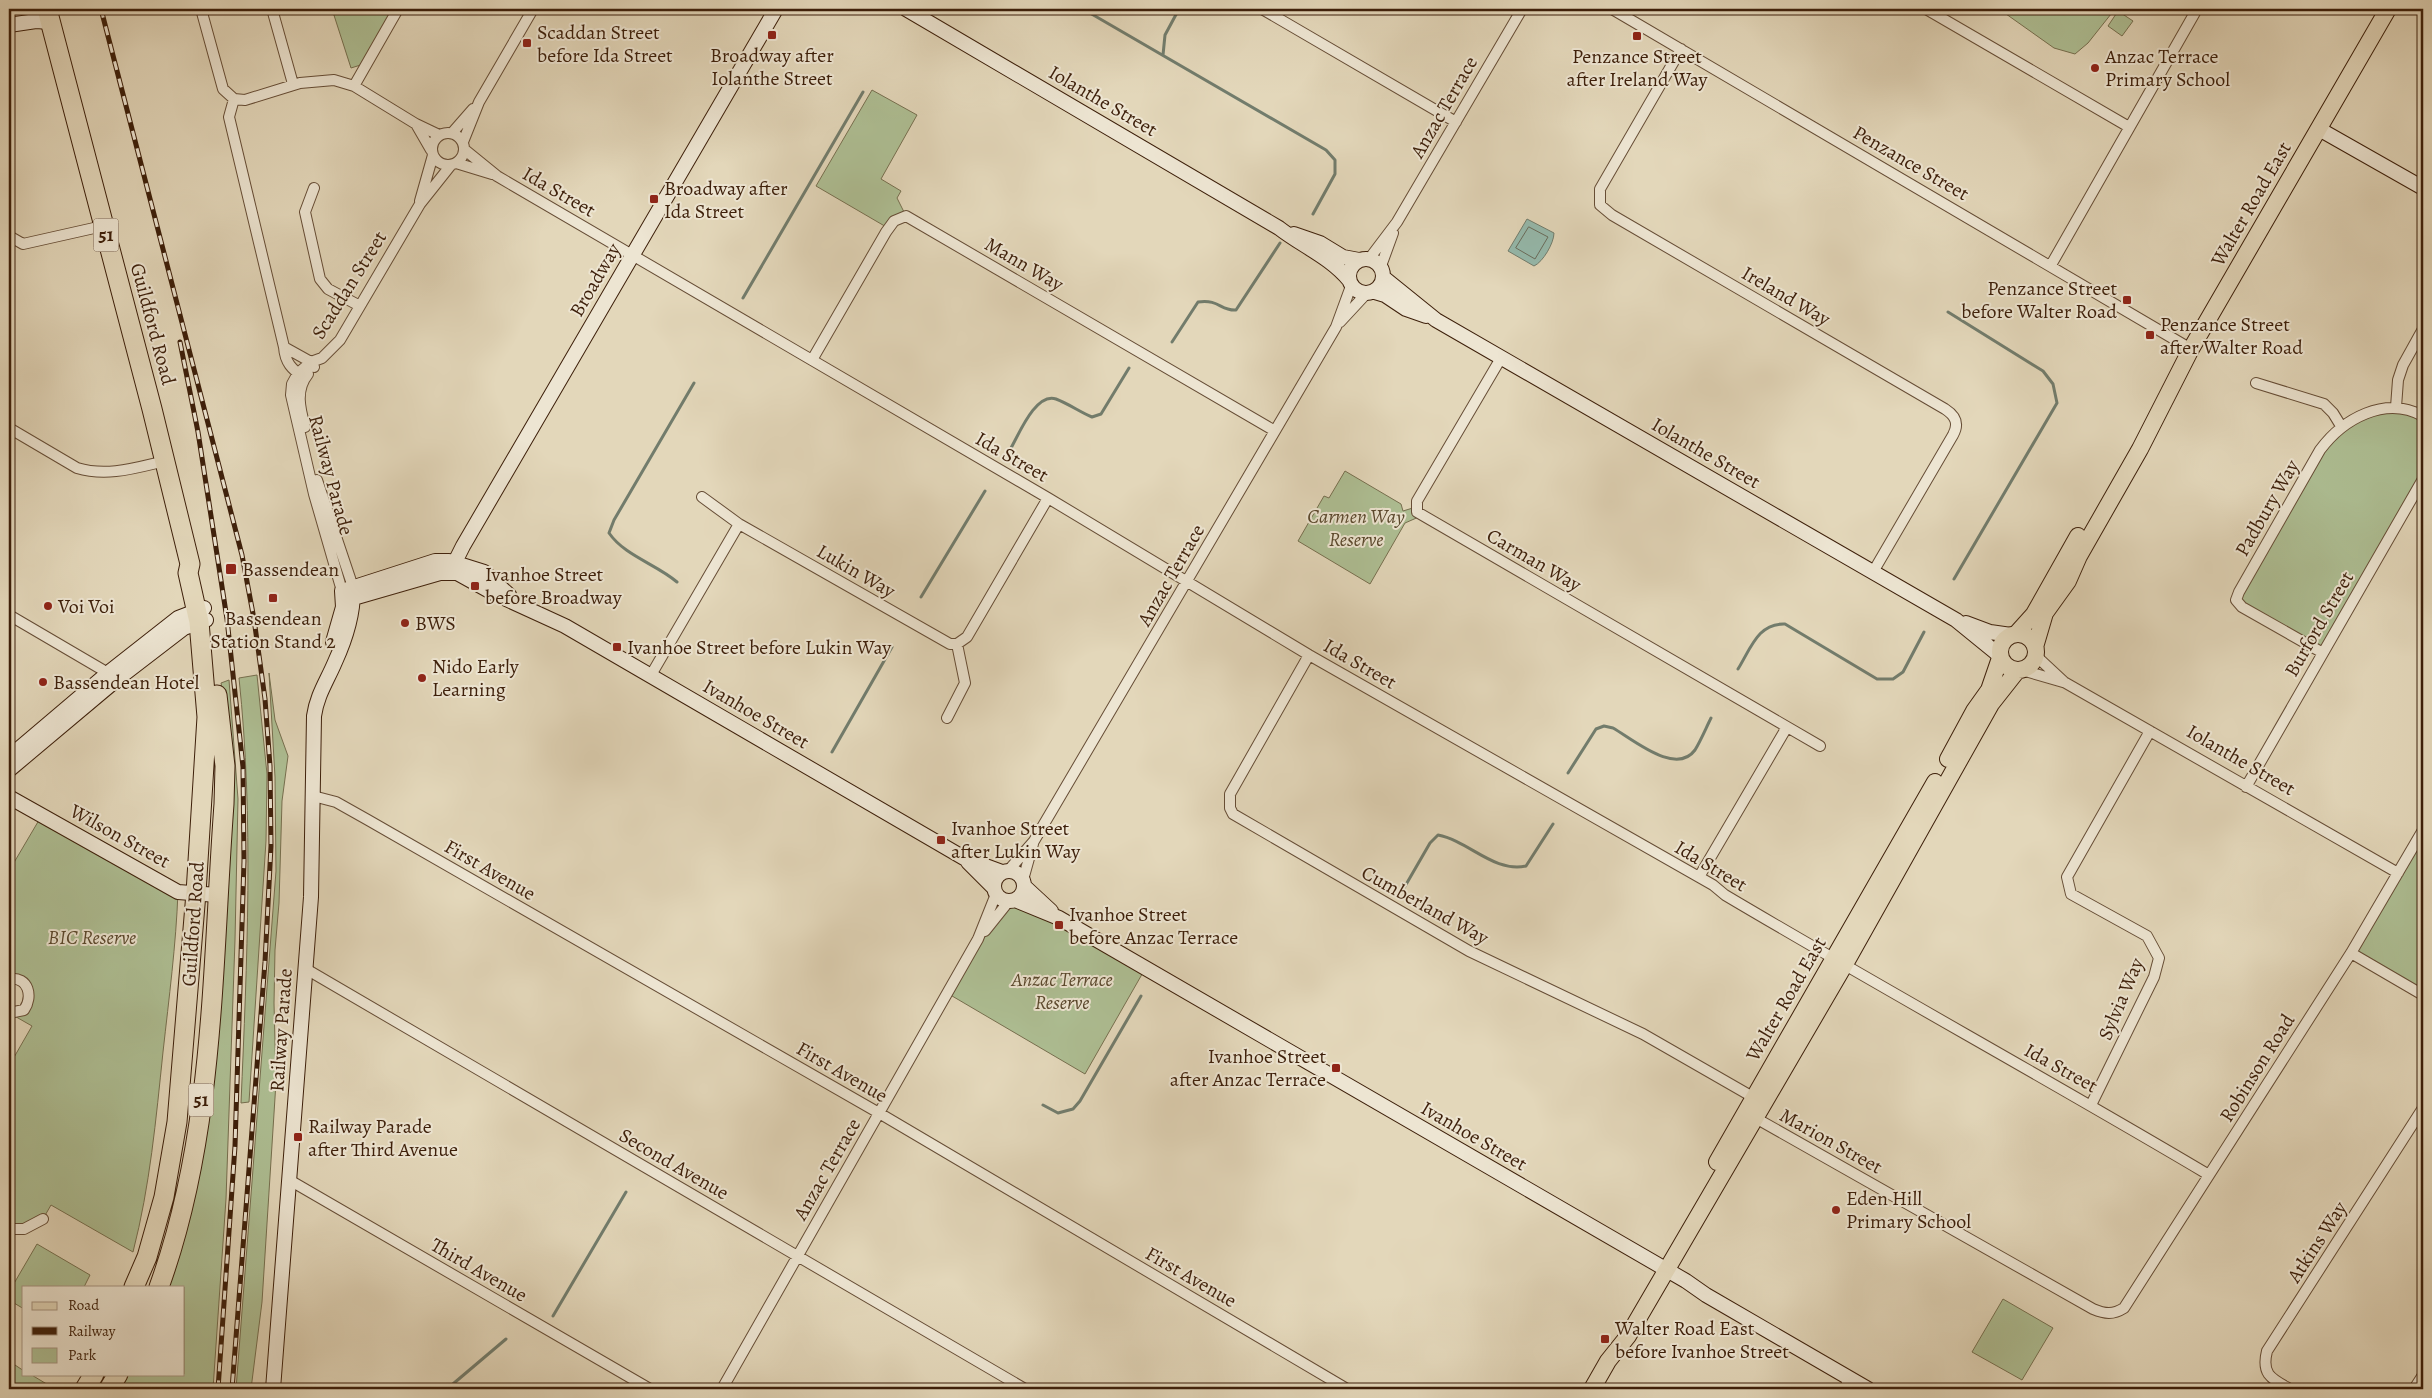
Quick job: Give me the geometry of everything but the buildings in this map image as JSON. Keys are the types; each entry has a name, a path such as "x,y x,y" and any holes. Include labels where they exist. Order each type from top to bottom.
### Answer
{"highway":[{"name":"Guildford Road","path":"46,13 165,461 190,564 196,569 202,615 207,717 196,893 177,1122 164,1197 147,1257 134,1286"},
{"name":"Guildford Road","path":"159,1286 173,1247 187,1190 204,1082 217,895 225,766 212,648 202,615"},
{"path":"85,1389 93,1376"},
{"path":"109,1389 117,1376"}],"main road":[{"name":"Walter Road East","path":"2035,651 2042,620 2068,582 2079,556 2140,449 2152,421 2388,9"},
{"name":"Walter Road East","path":"2013,635 2034,614 2132,443 2152,421"},
{"path":"2013,635 2028,637 2035,651 2032,664 2020,670 2005,665 1999,656 2002,643 2013,635"},
{"name":"Walter Road East","path":"1839,962 1974,711 1990,690 1999,656"},
{"name":"Walter Road East","path":"1592,1389 1608,1361 1628,1336 1661,1267 1991,704 2020,670"}],"street":[{"path":"201,9 224,89 234,99 245,100 293,84 334,80 354,86 416,124 439,135 452,133 479,102 533,9"},
{"path":"272,9 293,84"},
{"path":"354,86 398,9"},
{"name":"Broadway","path":"453,567 776,9"},
{"name":"Iolanthe Street","path":"906,9 1279,228 1336,266 1355,290 1385,295 1406,309 1436,320"},
{"path":"1262,9 1456,122"},
{"name":"Anzac Terrace","path":"1373,266 1522,9"},
{"name":"Penzance Street","path":"1612,9 2051,265 2192,350"},
{"path":"1926,9 2129,127"},
{"path":"2051,265 2197,9"},
{"path":"9,23 36,21 46,13"},
{"name":"Ireland Way","path":"1681,49 1600,189 1600,205 1612,214 1945,409 1955,419 1957,424 1953,435 1873,572"},
{"path":"234,99 229,117 284,347 285,358 301,376"},
{"path":"416,124 440,164 454,164 463,155 464,146 479,102"},
{"path":"2319,129 2423,188"},
{"path":"452,133 464,146"},
{"path":"432,153 433,141 439,135"},
{"name":"Ida Street","path":"464,146 497,176 1048,498 1186,584 1699,877 1725,895 1839,962 2091,1105 2209,1175"},
{"name":"Scaddan Street","path":"420,204 432,153"},
{"name":"Ida Street","path":"454,164 497,176"},
{"name":"Scaddan Street","path":"301,376 340,340 420,204 454,164"},
{"path":"314,188 305,212 320,280 328,289 360,306"},
{"name":"Mann Way","path":"812,360 886,232 894,221 906,216 1275,431"},
{"path":"9,236 23,244 103,226"},
{"name":"Iolanthe Street","path":"1279,228 1320,243 1343,257 1373,266 1436,320 1956,620 1999,656"},
{"path":"1350,283 1350,271 1373,266 1370,293"},
{"name":"Anzac Terrace","path":"1005,872 1034,841 1186,584 1336,327 1350,283"},
{"name":"Anzac Terrace","path":"1336,327 1370,293"},
{"path":"2396,407 2398,380 2403,365 2423,329"},
{"path":"284,347 316,363"},
{"name":"Carman Way","path":"1500,358 1417,501 1417,512 1820,746"},
{"name":"Railway Parade","path":"273,1389 291,1181 311,897 314,716 317,699 327,675 335,663 348,628 348,594 320,492 302,414 301,376"},
{"path":"2256,383 2324,404 2333,413 2341,426"},
{"name":"Padbury Way","path":"2323,653 2250,613 2236,600 2320,450 2332,434 2341,426 2370,412 2396,407 2408,409 2423,416"},
{"path":"9,428 77,468 86,471 109,473 165,461"},
{"name":"Burford Street","path":"2246,786 2423,479"},
{"name":"Lukin Way","path":"702,496 739,524 944,642 957,644"},
{"path":"947,718 965,683 957,644 967,637 1048,498"},
{"path":"651,676 739,524"},
{"name":"Ivanhoe Street","path":"348,594 435,561 453,567 457,573 565,626 964,858 1005,872"},
{"path":"9,615 111,677"},
{"path":"9,757 111,677 202,615"},
{"name":"Iolanthe Street","path":"1956,620 1990,632 2013,635"},
{"name":"Iolanthe Street","path":"2035,651 2064,682"},
{"name":"Cumberland Way","path":"1309,655 1230,794 1230,808 1233,814 1468,951 1643,1034 1755,1108"},
{"name":"Iolanthe Street","path":"2020,670 2064,682 2398,873"},
{"path":"9,770 111,677"},
{"path":"1699,877 1787,727"},
{"name":"Sylvia Way","path":"2091,1105 2154,977 2159,958 2147,936 2071,894 2067,877 2150,731"},
{"name":"First Avenue","path":"313,796 336,802 879,1113 1348,1389"},
{"name":"Wilson Street","path":"9,797 178,892 217,895"},
{"name":"Robinson Road","path":"2109,1314 2124,1308 2350,953 2423,830"},
{"name":"Anzac Terrace","path":"1023,883 1034,841"},
{"name":"Ivanhoe Street","path":"964,858 995,891"},
{"path":"1005,872 1015,872 1023,883 1022,894 1012,900 995,891 996,877 1005,872"},
{"name":"Ivanhoe Street","path":"1023,883 1059,918"},
{"name":"Anzac Terrace","path":"722,1389 978,939 995,891"},
{"name":"Anzac Terrace","path":"978,939 1012,900"},
{"name":"Ivanhoe Street","path":"1012,900 1059,918 1661,1267 1847,1384 1868,1389"},
{"path":"2350,953 2423,996"},
{"name":"Second Avenue","path":"306,969 1025,1389"},
{"path":"9,979 15,978 26,985 30,992 29,1003 24,1010 9,1013"},
{"name":"Marion Street","path":"1755,1108 2093,1309 2109,1314"},
{"name":"Atkins Way","path":"2290,1389 2267,1372 2264,1366 2267,1351 2423,1108"},
{"name":"Third Avenue","path":"291,1181 650,1389"},
{"path":"9,1230 24,1229 43,1218"},
{"path":"2414,1389 2423,1375"}],"green space":[{"path":"332,9 398,9 367,63 351,68"},
{"path":"1999,9 2115,9 2088,43 2075,54 2054,48"},
{"path":"2118,11 2133,21 2122,36 2108,26"},
{"path":"872,90 917,115 881,179 901,191 897,198 906,216 888,228 816,186"},
{"path":"2378,409 2423,416 2423,479 2323,653 2242,607 2239,592 2332,434"},
{"name":"Carmen Way Reserve","path":"1345,471 1401,504 1403,511 1416,507 1421,516 1405,523 1370,584 1298,541 1324,496 1329,498"},
{"path":"269,673 275,720 288,756 282,801 279,903 275,950 276,1082 262,1302 251,1389 236,1389 276,871 275,777"},
{"path":"257,675 267,774 266,841 249,1102 241,1103 247,944 248,837 244,731 239,678"},
{"path":"229,680 238,799 226,1199 213,1389 121,1389 127,1376 185,1376 185,1286 166,1286 194,1193 226,707 221,683"},
{"name":"BIC Reserve","path":"42,815 178,892 174,952 155,1127 144,1202 133,1252 51,1205 43,1219 9,1229 9,1066 32,1026 11,1014 24,1010 26,985 9,979 9,871"},
{"path":"2423,830 2423,995 2351,953"},
{"name":"Anzac Terrace Reserve","path":"1012,901 1145,969 1085,1074 947,993 978,939"},
{"path":"37,1244 90,1275 84,1286 22,1286 22,1308 9,1300 9,1292"},
{"path":"2003,1299 2053,1328 2022,1380 1972,1352"},
{"path":"12,1363 22,1370 22,1376 33,1376 55,1389 9,1389 9,1368"}],"water":[{"path":"1527,219 1554,233 1547,252 1541,261 1534,266 1508,251"}],"waterway":[{"path":"1083,9 1326,150 1335,160 1335,174 1313,214"},
{"path":"1163,55 1165,35 1179,9"},
{"path":"743,298 863,92"},
{"path":"1172,342 1198,302 1211,302 1226,309 1236,310 1280,243"},
{"path":"1948,312 2043,371 2053,384 2057,403 1954,579"},
{"path":"1011,448 1023,424 1035,408 1049,399 1061,401 1092,417 1101,414 1129,368"},
{"path":"677,582 623,548 609,533 614,520 694,383"},
{"path":"921,597 985,491"},
{"path":"1738,669 1751,645 1762,632 1776,625 1785,624 1877,679 1893,679 1903,672 1924,632"},
{"path":"832,752 892,647"},
{"path":"1568,773 1596,729 1604,726 1613,728 1655,753 1666,758 1677,759 1687,757 1695,750 1711,718"},
{"path":"1404,888 1430,843 1438,835 1460,843 1503,865 1514,867 1526,866 1553,824"},
{"path":"1043,1105 1058,1113 1073,1109 1080,1101 1141,996"},
{"path":"553,1316 626,1192"},
{"path":"447,1389 506,1339"}],"railway":[{"path":"101,9 242,555 254,619 265,699 270,766 271,846 265,962 232,1389"},
{"path":"180,342 198,432 227,619 243,767 244,861 235,1146 218,1389"}],"place":[{"name":"Broadway after Iolanthe Street","path":"772,35"},
{"name":"Penzance Street after Ireland Way","path":"1637,36"},
{"name":"Scaddan Street before Ida Street","path":"527,43"},
{"name":"Anzac Terrace Primary School","path":"2095,68"},
{"name":"Broadway after Ida Street","path":"654,199"},
{"name":"Penzance Street before Walter Road","path":"2127,300"},
{"name":"Penzance Street after Walter Road","path":"2150,335"},
{"name":"Bassendean","path":"231,569"},
{"name":"Ivanhoe Street before Broadway","path":"475,586"},
{"name":"Bassendean Station Stand 2","path":"273,598"},
{"name":"Voi Voi","path":"48,606"},
{"name":"BWS","path":"405,623"},
{"name":"Ivanhoe Street before Lukin Way","path":"617,647"},
{"name":"Nido Early Learning","path":"422,678"},
{"name":"Bassendean Hotel","path":"43,682"},
{"name":"Ivanhoe Street after Lukin Way","path":"941,840"},
{"name":"Ivanhoe Street before Anzac Terrace","path":"1059,925"},
{"name":"Ivanhoe Street after Anzac Terrace","path":"1336,1068"},
{"name":"Railway Parade after Third Avenue","path":"298,1137"},
{"name":"Eden Hill Primary School","path":"1836,1210"},
{"name":"Walter Road East before Ivanhoe Street","path":"1605,1339"}]}
